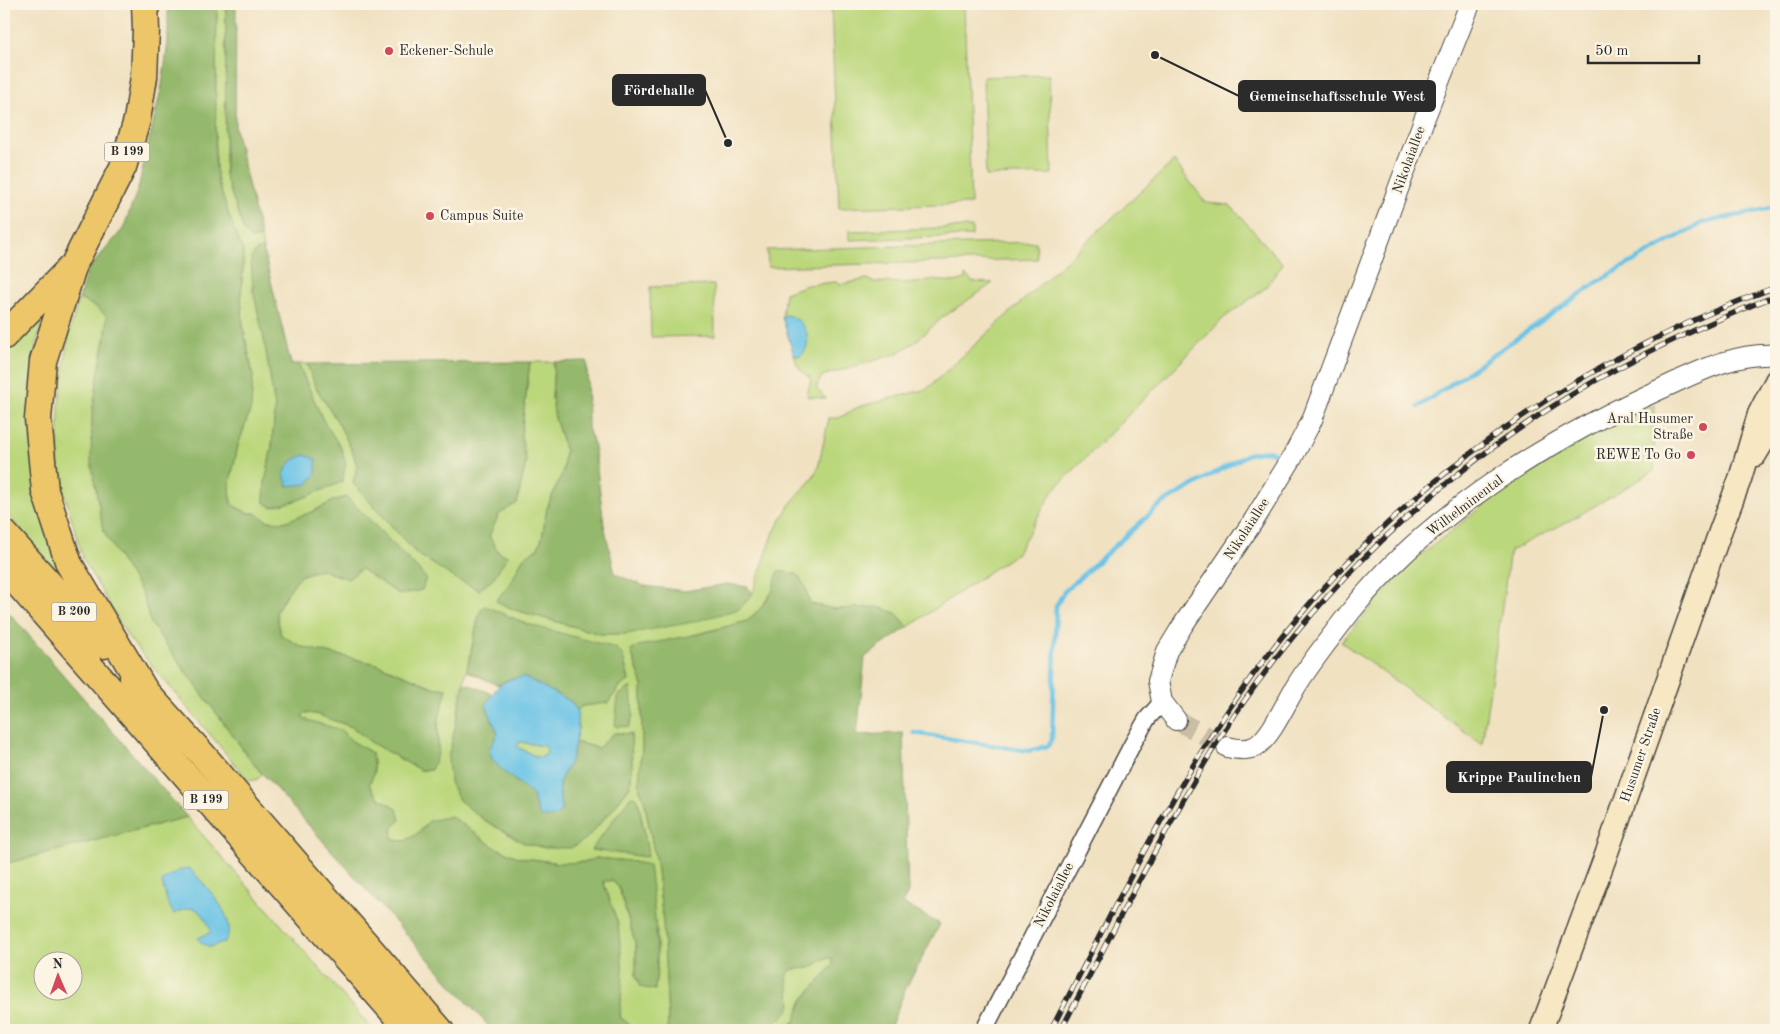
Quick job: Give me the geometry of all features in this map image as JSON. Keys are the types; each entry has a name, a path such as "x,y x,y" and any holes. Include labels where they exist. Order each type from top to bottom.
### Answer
{"highway":[{"name":"B 199","path":"145,4 144,77 137,120 123,167 74,264 43,361 38,419 45,491 69,564 145,691 440,1030"},
{"path":"4,336 74,264"},
{"name":"B 200","path":"4,533 145,691"},
{"name":"B 199","path":"4,568 409,1030"}],"main road":[{"name":"Husumer Straße","path":"1541,1030 1606,855 1717,538 1740,479 1759,414 1776,381"},
{"name":"Husumer Straße","path":"1740,479 1776,420"}],"street":[{"name":"Nikolaiallee","path":"984,1030 1146,719 1162,702 1158,681 1167,651 1254,520 1292,458 1312,420 1422,126 1470,4"},
{"name":"Wilhelminental","path":"1227,747 1238,750 1248,749 1256,746 1265,738 1328,640 1366,592 1438,524 1490,486 1554,444 1642,398 1732,360 1761,354 1776,355"},
{"path":"1162,702 1176,720"}],"green space":[{"path":"168,4 217,4 215,159 218,182 243,250 241,295 243,326 253,376 251,408 238,446 230,482 231,504 247,513 255,513 268,521 283,522 312,512 335,500 347,497 426,578 422,590 400,595 361,569 348,579 320,569 300,576 276,612 281,635 302,647 377,664 433,687 447,689 438,722 438,753 431,770 420,770 372,743 352,727 316,714 305,713 302,716 304,719 341,730 352,741 372,753 374,773 369,785 378,797 397,809 400,820 392,829 393,840 405,841 417,834 429,821 451,816 494,847 518,857 560,863 587,862 596,858 649,865 657,943 655,990 640,987 636,976 636,946 619,888 613,881 603,881 618,924 623,972 620,1017 636,1030 492,1030 253,763 151,624 142,593 103,530 91,461 92,413 106,335 107,316 96,307 79,299 87,271 123,229 138,189 162,85 168,43"},
{"path":"217,4 226,4 225,175 244,231 251,239 261,237 263,248 256,251 253,290 264,339 275,407 272,446 265,483 264,502 272,507 296,501 346,464 341,448 323,420 298,364 307,364 315,386 339,424 353,453 357,466 353,483 416,553 456,579 479,589 508,557 498,552 489,536 499,514 517,503 526,461 521,436 530,362 554,362 552,398 555,418 565,449 563,471 547,508 542,538 538,548 523,558 511,582 496,601 515,610 600,634 626,634 739,609 752,595 774,532 790,504 811,480 818,468 829,418 839,418 858,407 927,389 1174,161 1206,203 1230,205 1283,264 1264,289 1225,317 1053,491 1017,553 908,627 896,613 878,607 835,609 810,604 805,586 772,592 760,609 747,621 631,651 642,683 642,748 639,781 656,863 663,922 668,1019 667,1030 636,1030 620,1017 618,924 603,880 613,881 619,888 636,946 636,976 654,990 657,972 657,931 629,861 596,858 587,862 560,863 518,857 494,847 451,816 429,821 417,834 405,841 393,840 392,829 397,809 378,797 369,785 374,773 372,753 352,741 341,730 304,720 302,715 305,713 316,714 352,727 372,743 420,770 430,770 438,753 438,722 446,689 433,687 377,664 302,647 281,635 276,612 300,576 320,569 340,577 361,569 375,577 426,578 347,497 335,500 312,512 284,522 268,521 255,513 248,513 231,505 230,482 253,376 243,326 241,295 243,250 218,182 215,159","holes":["489,608 527,624 623,656 629,680 619,687 608,703 582,706 577,710 578,729 575,742 598,748 614,733 631,734 632,769 630,786 586,839 545,848 524,843 484,820 459,800 450,782 459,703 479,615","636,797 645,835 592,850 606,831"]},
{"path":"226,4 236,4 235,129 261,237 251,239 244,231 225,175"},
{"path":"831,4 964,4 971,204 839,208"},
{"path":"1049,75 1052,174 986,176 983,77"},
{"path":"972,227 972,236 849,240 849,231"},
{"path":"1036,242 1037,259 768,267 767,250"},
{"path":"263,248 291,364 298,364 323,420 341,448 346,464 342,482 296,501 272,507 264,502 265,483 272,446 275,407 264,339 253,290 251,258 256,251"},
{"path":"965,275 973,282 993,283 943,317 914,343 896,354 822,376 816,388 827,399 807,396 811,378 798,366 794,355 798,357 782,317 785,293 807,285 835,282 842,284 867,279 873,282 916,283 929,280 955,282 965,279"},
{"path":"714,285 715,336 651,337 650,287"},
{"path":"79,299 96,307 107,316 106,335 100,365 103,530 142,593 151,624 262,774 258,779 249,781 128,637 83,559 58,470 59,405 69,333"},
{"path":"45,309 36,346 62,568 56,570 4,511 4,341"},
{"path":"587,361 588,428 594,445 604,525 615,574 644,586 685,591 727,584 748,587 752,595 739,609 693,622 626,634 600,634 515,610 496,601 511,582 523,558 538,548 542,538 547,508 563,471 565,449 555,418 552,398 554,362"},
{"path":"530,362 521,436 526,461 517,503 499,514 489,536 498,552 508,556 492,580 479,590 456,579 416,553 353,483 357,466 353,453 339,424 315,386 307,364"},
{"path":"1655,405 1654,471 1569,521 1510,551 1482,744 1341,642 1408,565 1496,496 1598,431"},
{"path":"778,571 797,574 805,586 810,604 835,609 878,607 896,613 908,627 865,657 857,735 903,733 908,893 902,903 940,924 905,990 890,1028 894,1030 785,1030 795,1021 803,1000 833,965 832,958 826,958 810,968 793,969 787,974 791,1005 788,1011 769,1030 667,1030 663,922 656,863 639,781 642,748 642,683 631,651 638,646 703,633 747,621 760,609 772,592"},
{"path":"485,606 527,624 616,648 623,656 629,681 619,687 608,703 582,706 577,710 570,701 512,678 498,685 467,671 479,615"},
{"path":"4,607 187,817 4,864"},
{"path":"465,683 493,694 486,705 498,734 494,740 502,770 532,794 538,814 561,811 559,783 572,757 575,742 598,748 614,733 631,734 632,769 630,786 586,839 571,848 545,848 524,843 484,820 459,800 450,782 448,758"},
{"path":"631,687 633,716 629,727 615,726 618,696"},
{"path":"520,742 544,746 547,749 546,755 539,758 519,748 517,746"},
{"path":"631,796 636,797 638,800 648,853 647,857 591,850"},
{"path":"187,817 373,1030 6,1030 4,1025 4,864"},
{"path":"826,958 832,958 833,965 803,1000 795,1021 785,1030 769,1030 776,1023 787,974 793,969 810,968"}],"water":[{"path":"784,315 791,316 797,320 806,330 807,343 801,356 794,355 782,317"},
{"path":"305,455 316,459 316,474 308,484 288,486 284,475 287,467 297,458"},
{"path":"524,677 570,701 577,710 578,729 572,757 559,783 561,811 555,817 541,817 538,814 532,794 502,770 492,759 489,749 498,734 486,705 500,685 516,678","holes":["520,742 544,746 547,750 546,755 539,758 517,746"]},
{"path":"189,868 215,897 225,914 229,931 225,942 210,947 201,943 198,938 211,932 201,913 190,908 174,914 168,904 162,883 164,879 182,869"}],"waterway":[{"path":"1418,407 1602,279 1702,223 1776,207"},
{"path":"914,733 1029,751 1048,746 1052,739 1056,606 1064,592 1161,504 1248,454 1266,451 1279,454"}],"tunnel":[{"path":"1176,720 1227,747"}],"railway":[{"path":"1051,1030 1136,865 1206,745 1231,706 1283,636 1341,570 1403,509 1470,453 1542,403 1617,359 1695,320 1776,287"},
{"path":"1061,1030 1152,857 1218,740 1283,650 1331,593 1384,539 1440,489 1499,443 1561,401 1626,364 1693,331 1776,296"}],"place":[{"name":"Eckener-Schule","path":"389,51"},
{"name":"Gemeinschaftsschule West","path":"1155,55"},
{"name":"Fördehalle","path":"728,143"},
{"name":"Campus Suite","path":"430,216"},
{"name":"Aral Husumer Straße","path":"1703,427"},
{"name":"REWE To Go","path":"1691,455"},
{"name":"Krippe Paulinchen","path":"1604,710"}]}
